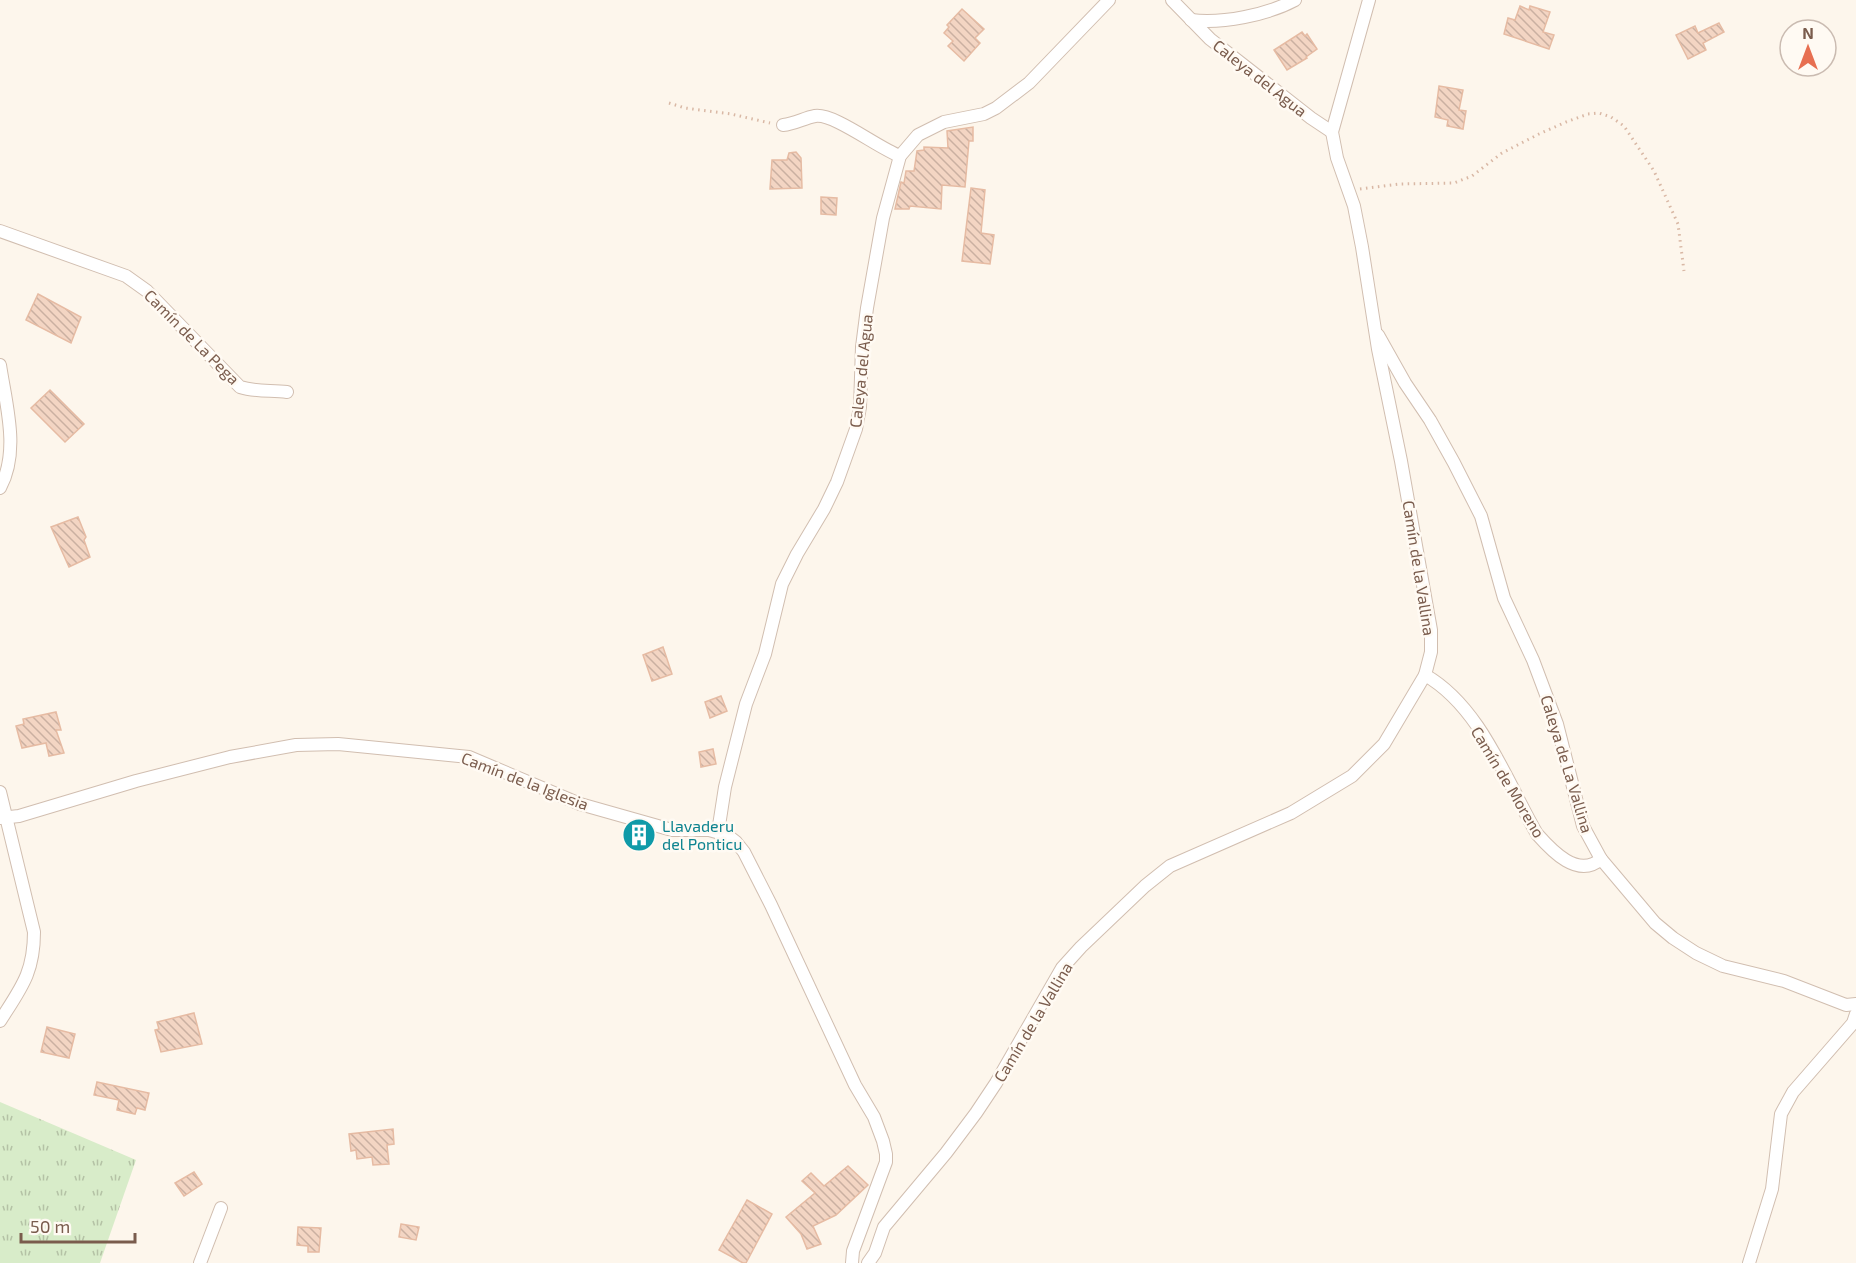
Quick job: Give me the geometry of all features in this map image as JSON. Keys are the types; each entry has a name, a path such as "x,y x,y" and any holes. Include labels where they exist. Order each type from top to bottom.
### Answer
{"street":[{"name":"Caleya del Agua","path":"718,832 725,788 746,704 765,654 782,584 837,482 856,429 860,407 862,347 867,308 883,218 900,156 918,135 944,122 984,114 1016,93 1029,83 1109,0"},
{"name":"Caleya del Agua","path":"1172,0 1210,39 1332,132"},
{"name":"Caleya del Agua","path":"1191,20 1208,22 1225,20 1265,12 1295,0"},
{"name":"Camín de la Vallina","path":"868,1263 875,1253 884,1227 976,1113 996,1083 1062,968 1081,947 1145,886 1170,866 1291,813 1352,776 1384,744 1425,675 1431,652 1431,630 1362,247 1332,132 1369,0"},
{"path":"783,125 816,116 833,119 885,151 900,156"},
{"name":"Camín de La Pega","path":"0,231 126,276 147,291 240,387 253,391 287,392"},
{"name":"Caleya de La Vallina","path":"1375,329 1404,383 1430,420 1481,516 1504,598 1533,660 1557,724 1583,826 1601,859 1655,923 1696,953 1723,966 1784,981 1846,1005 1856,1004"},
{"path":"0,365 9,420 10,455 5,479 0,488"},
{"name":"Camín de Moreno","path":"1425,675 1449,693 1478,728 1537,834 1549,847 1565,860 1577,865 1588,866 1601,859"},
{"name":"Camín de la Iglesia","path":"3,818 19,816 136,781 230,757 275,748 320,743 469,757 580,804 672,830 699,829 718,832"},
{"path":"0,792 3,818 32,916 34,947 26,982 0,1021"},
{"path":"718,832 727,835 744,852 771,904 855,1085 873,1116 883,1141 886,1162 853,1251 852,1263"},
{"path":"1749,1263 1772,1189 1781,1114 1793,1092 1853,1023 1856,1014"},
{"path":"200,1263 221,1208"}],"path":[{"path":"669,103 685,108 731,114 783,125"},
{"path":"1349,191 1400,184 1454,183 1472,176 1490,160 1522,142 1566,122 1588,114 1599,113 1611,117 1624,126 1659,181 1678,224 1684,270"}],"green space":[{"path":"0,1102 136,1160 100,1263 0,1263"}],"building":[{"path":"1520,6 1529,10 1530,6 1550,12 1543,32 1554,35 1549,49 1504,34 1508,18 1515,20"},
{"path":"962,9 984,29 975,38 980,43 964,61 948,46 953,41 944,33 949,27 947,25"},
{"path":"1719,23 1724,32 1703,43 1706,50 1688,59 1676,35 1695,26 1698,33"},
{"path":"1302,32 1305,36 1307,34 1317,49 1287,70 1274,50"},
{"path":"1439,86 1463,90 1459,110 1466,111 1463,129 1447,126 1448,120 1435,117"},
{"path":"973,127 973,141 969,141 965,187 942,185 941,209 910,206 909,209 895,209 906,171 914,171 917,151 924,150 924,147 948,148 947,131"},
{"path":"796,152 801,158 802,188 770,189 772,160 787,160 789,153"},
{"path":"971,188 985,190 981,233 994,235 990,264 962,261"},
{"path":"821,197 837,198 836,215 821,214"},
{"path":"38,294 81,317 71,343 26,320"},
{"path":"50,390 84,424 65,442 31,408"},
{"path":"78,517 86,537 84,540 90,557 69,567 51,527"},
{"path":"663,647 672,674 652,681 643,655"},
{"path":"721,696 727,711 710,718 705,702"},
{"path":"56,712 61,730 56,730 64,753 49,756 46,743 22,748 16,726 24,724 23,719"},
{"path":"713,749 716,764 701,767 699,752"},
{"name":"Llavaderu del Ponticu","path":"634,828 646,831 641,846 630,842"},
{"path":"194,1013 202,1044 161,1052 155,1030 159,1029 157,1022"},
{"path":"47,1027 75,1034 69,1058 41,1052"},
{"path":"97,1082 149,1093 145,1110 137,1108 135,1114 117,1110 119,1100 94,1095"},
{"path":"393,1129 394,1144 387,1145 389,1164 373,1165 372,1157 357,1159 356,1150 351,1151 349,1134"},
{"path":"848,1166 868,1185 836,1215 813,1226 821,1244 807,1249 801,1234 786,1217 815,1193 802,1181 811,1173 824,1186"},
{"path":"194,1172 202,1184 184,1196 175,1183"},
{"path":"747,1200 772,1214 746,1263 743,1263 719,1250"},
{"path":"401,1224 419,1227 416,1240 399,1237"},
{"path":"298,1227 321,1228 319,1252 308,1252 308,1246 297,1245"}],"place":[{"name":"Llavaderu del Ponticu","path":"639,835"}]}
